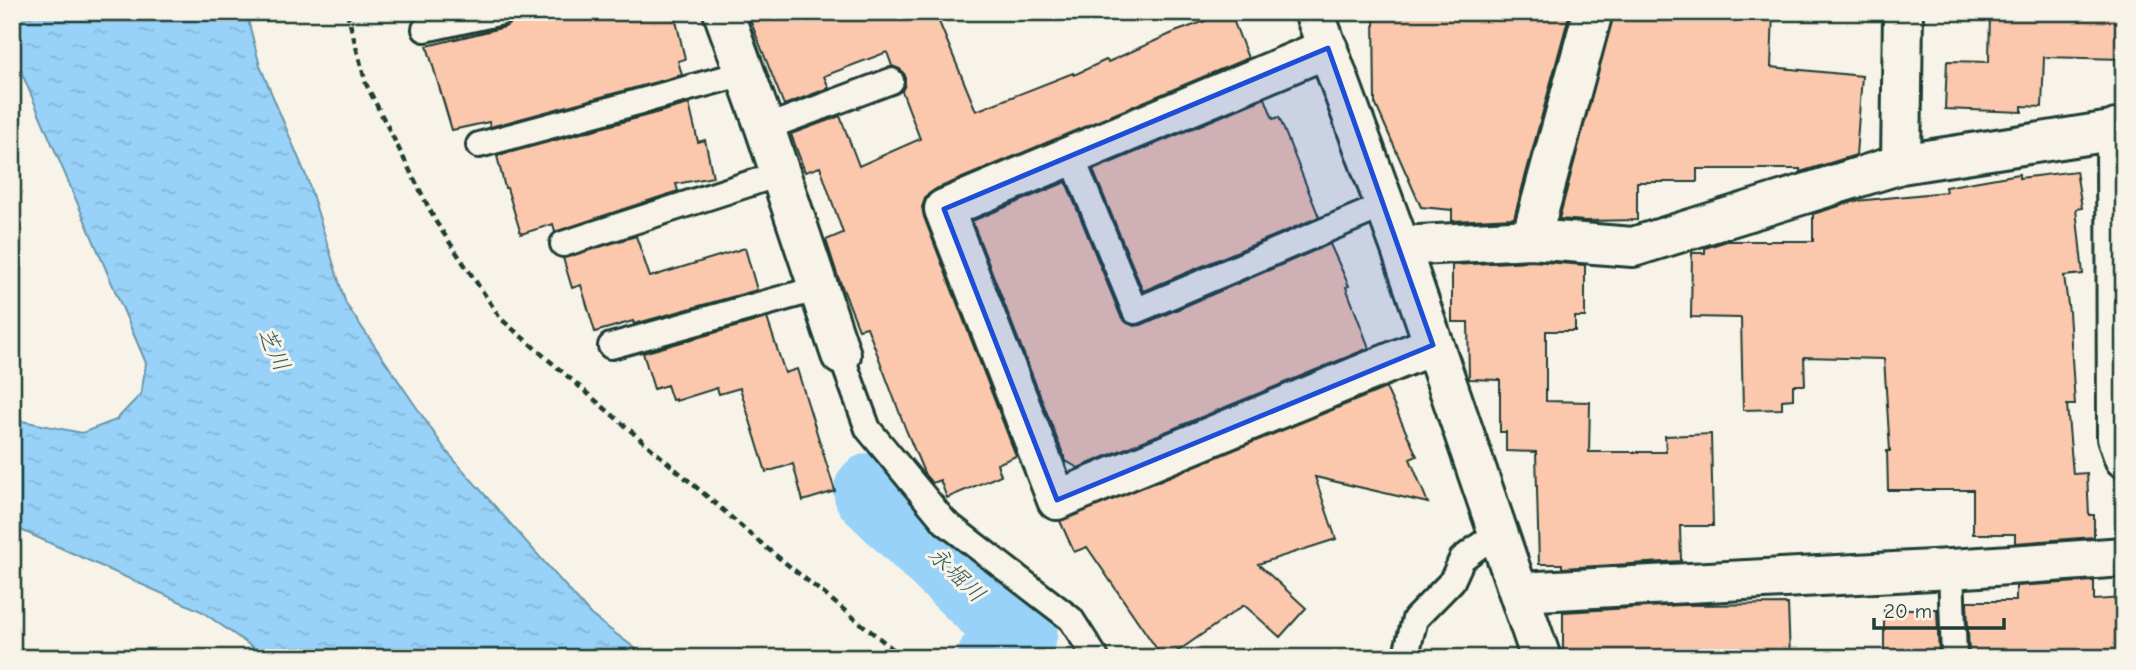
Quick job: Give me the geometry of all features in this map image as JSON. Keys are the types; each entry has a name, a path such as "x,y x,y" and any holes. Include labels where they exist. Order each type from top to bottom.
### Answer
{"street":[{"path":"723,12 841,355"},
{"path":"1314,12 1400,246 1541,658"},
{"path":"1531,239 1593,12"},
{"path":"1901,164 1903,12"},
{"path":"1328,48 944,209 1057,500 1433,345"},
{"path":"1400,246 1531,239 1633,247 1901,164 2120,129 2117,438 2124,458"},
{"path":"1519,592 2124,557"}],"lane":[{"path":"425,29 502,12"},
{"path":"479,145 744,73"},
{"path":"765,128 891,81"},
{"path":"1071,155 1135,311 1385,205"},
{"path":"563,244 779,174"},
{"path":"611,346 820,288"},
{"path":"841,355 868,429 937,512 946,522 1071,620 1096,658"},
{"path":"1405,658 1415,619 1452,581 1462,559 1499,531"},
{"path":"1951,569 1954,658"}],"path":[{"path":"12,650 32,658"}],"highlighted area":[{"path":"1328,48 1433,345 1057,500 944,209"}],"water":[{"name":"芝川","path":"12,12 246,12 260,66 307,178 346,304 447,452 591,615 648,658 268,658 201,611 12,526 12,419 82,433 116,420 141,394 146,363 17,62 12,42"}],"building":[{"path":"577,12 674,12 685,59 678,61 682,75 490,127 489,122 452,130 427,46 505,27 514,21 532,16 533,22"},
{"path":"747,12 935,12 976,111 1073,73 1074,75 1106,60 1108,62 1175,32 1230,12 1248,58 936,189 926,196 922,207 924,217 1016,456 997,464 1001,475 947,498 940,480 932,483 925,475 867,327 859,329 837,274 826,240 843,233 820,167 805,172 791,134 840,116 859,166 920,139 902,91 905,75 892,66 887,52 824,76 829,88 784,105"},
{"path":"1374,12 1570,12 1514,218 1452,221 1452,210 1421,207 1375,103"},
{"path":"1614,12 1773,12 1771,67 1862,76 1856,155 1800,172 1800,169 1697,169 1697,182 1637,182 1637,220 1559,219"},
{"path":"1990,12 2124,12 2124,59 2044,57 2042,107 2022,106 2022,112 1945,109 1947,61 1989,62"},
{"path":"1265,98 1273,119 1279,117 1319,217 1143,291 1093,170"},
{"path":"689,104 698,142 705,140 713,177 676,184 678,191 555,232 553,224 521,234 497,156"},
{"path":"2076,171 2082,208 2076,209 2083,274 2064,276 2075,405 2067,405 2073,474 2087,473 2089,515 2094,515 2094,537 2015,543 2015,534 1973,534 1973,490 1888,490 1887,451 1890,451 1884,359 1804,357 1805,385 1793,385 1793,399 1782,400 1782,409 1743,410 1741,318 1691,317 1692,253 1705,253 1705,248 1727,241 1813,241 1813,214 1856,201 1946,192 1945,187 2019,174 2019,178"},
{"path":"1066,182 1121,317 1127,323 1141,325 1330,244 1349,286 1346,287 1369,348 1078,468 1066,461 972,221"},
{"path":"636,236 650,277 745,248 757,290 595,332 581,285 572,288 563,258"},
{"path":"1531,261 1585,265 1585,317 1575,317 1575,331 1546,331 1546,401 1590,402 1589,452 1666,452 1665,436 1711,434 1713,526 1680,526 1681,561 1562,568 1562,564 1539,564 1536,452 1506,451 1506,432 1500,432 1500,380 1469,379 1468,322 1452,322 1452,265"},
{"path":"767,318 785,373 797,369 835,491 803,501 793,464 766,472 740,388 719,394 717,388 672,400 667,385 654,389 643,353"},
{"path":"1386,388 1417,456 1410,459 1428,503 1315,477 1336,539 1258,564 1306,608 1280,637 1244,605 1168,658 1163,658 1087,547 1074,552 1060,521"},
{"path":"2094,581 2094,600 2124,598 2124,658 1969,657 1967,601 2016,601 2016,586"},
{"path":"1788,604 1790,658 1563,658 1563,612 1682,605"},
{"path":"1884,609 1937,609 1939,657 1884,657"}],"waterway":[{"name":"永堀川","path":"873,492 1018,632 997,658"}]}
